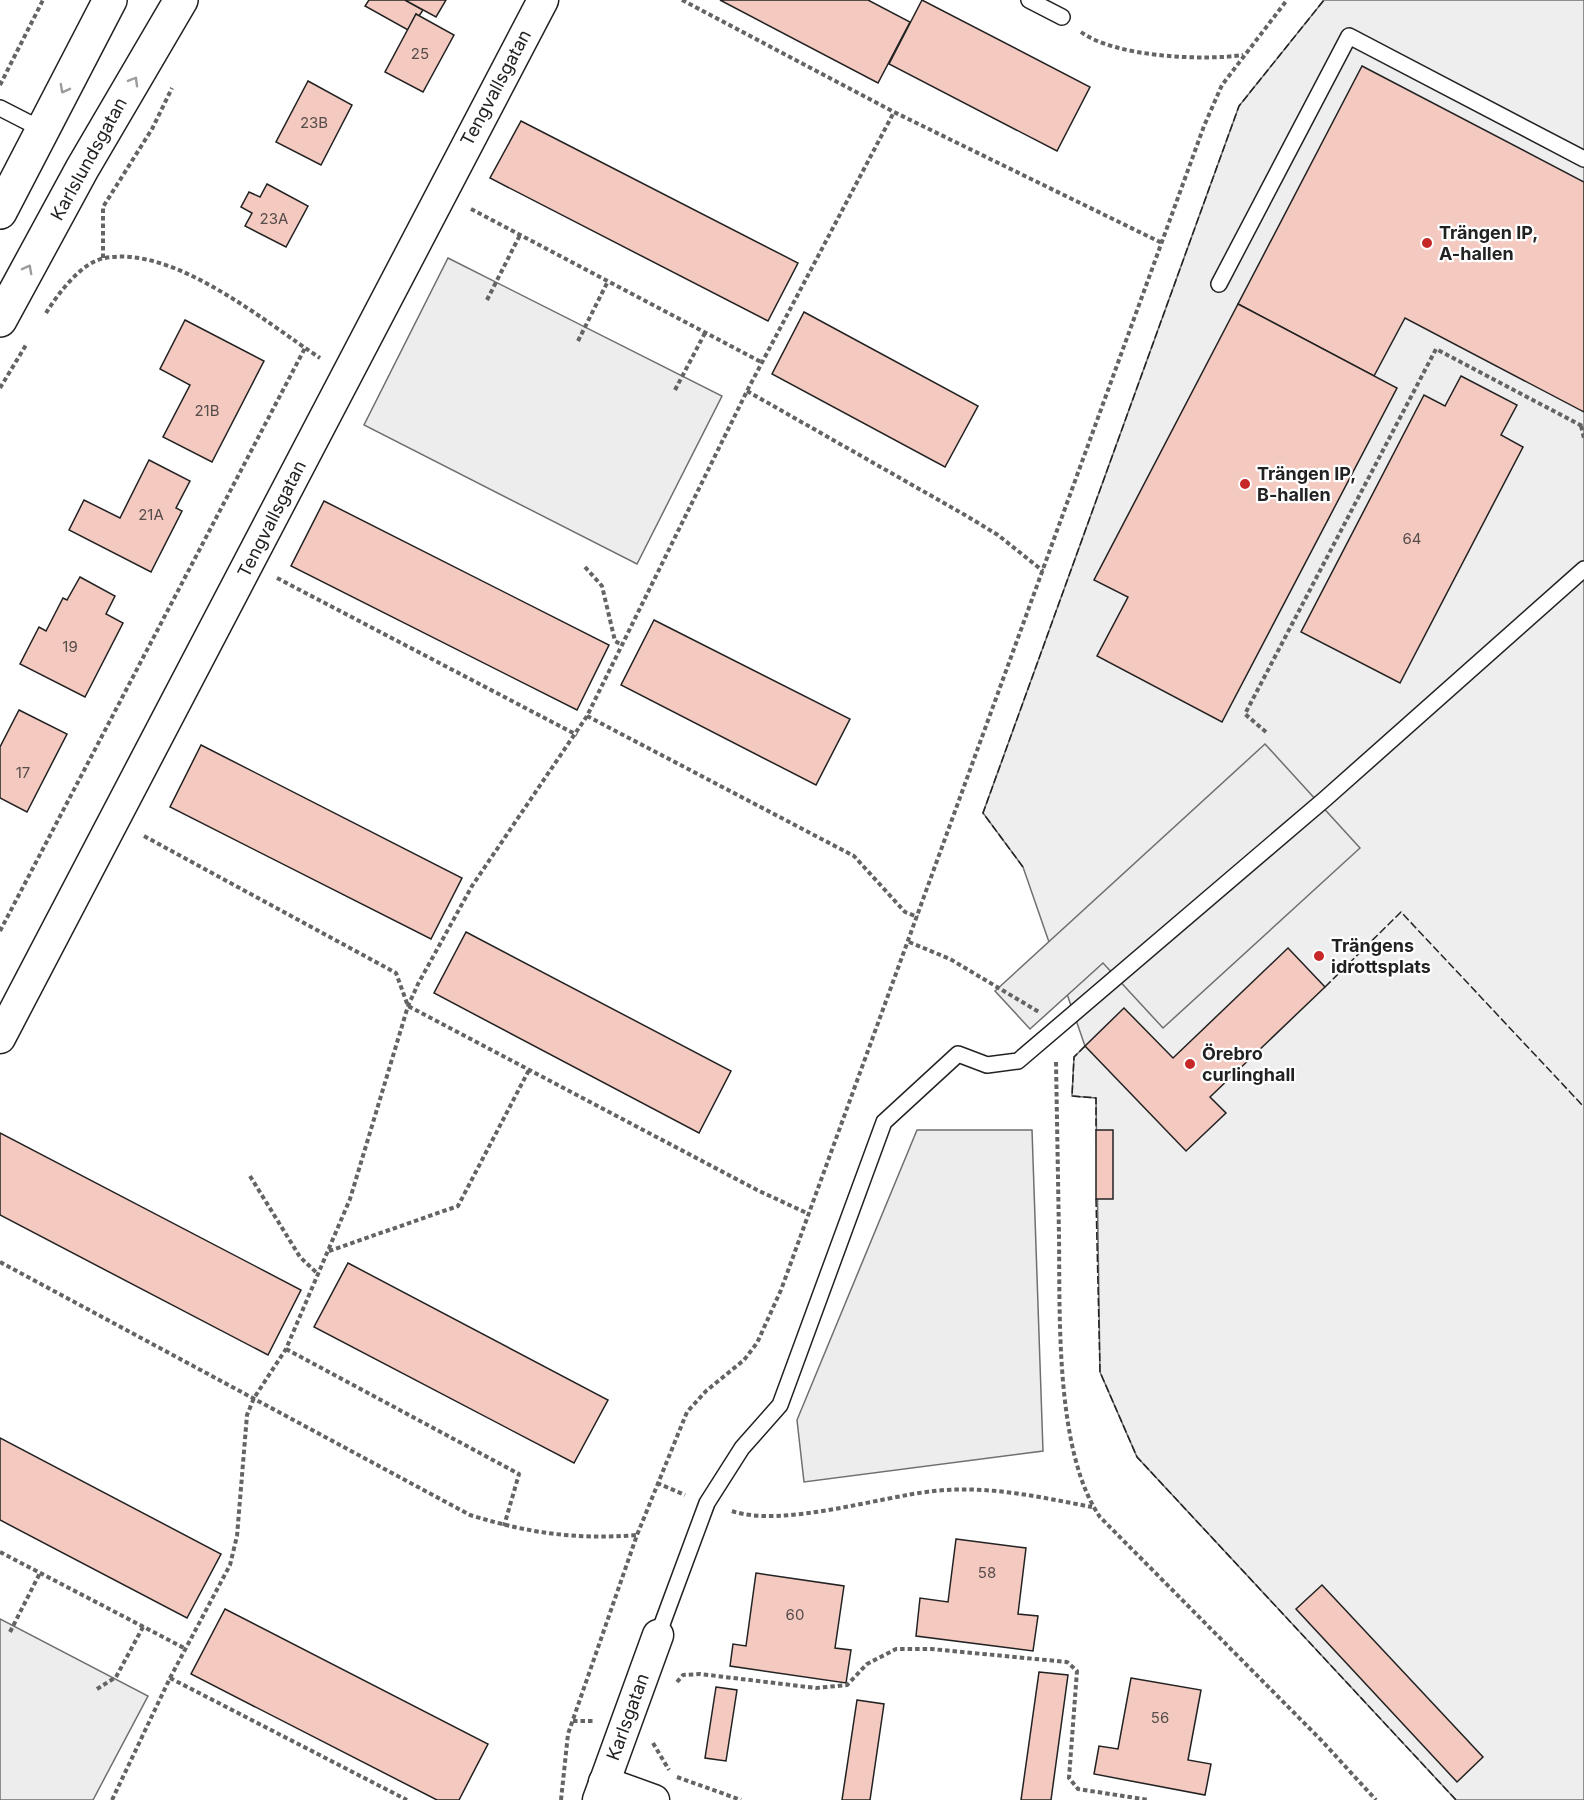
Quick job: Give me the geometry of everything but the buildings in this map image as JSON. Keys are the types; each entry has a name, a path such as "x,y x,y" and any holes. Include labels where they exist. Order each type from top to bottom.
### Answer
{"main road":[{"path":"0,212 111,0"},
{"name":"Karlslundsgatan","path":"0,320 82,169 181,0"}],"street":[{"name":"Tengvallsgatan","path":"0,1038 116,821 543,0"},
{"name":"Karlsgatan","path":"601,1791 658,1635"},
{"path":"601,1791 654,1800"}],"lane":[{"path":"1029,0 1062,17"},
{"path":"1219,284 1349,36 1584,159"},
{"path":"0,108 43,130"},
{"path":"658,1635 707,1503 742,1448 780,1406 884,1122 958,1054 987,1065 1017,1061 1325,799 1584,568"}],"path":[{"path":"0,86 43,0"},
{"path":"682,0 894,112 1162,243"},
{"path":"561,1800 568,1734 637,1535 687,1412 706,1391 744,1360 757,1343 781,1290 1204,126 1222,85 1287,0"},
{"path":"1062,17 1089,38 1127,50 1206,58 1244,55"},
{"path":"103,258 103,207 152,129 177,78"},
{"path":"112,1800 170,1678 219,1589 232,1555 237,1536 247,1415 254,1398 286,1349 350,1199 408,1006 418,984 472,886 577,735 761,362 894,112"},
{"path":"441,193 761,362"},
{"path":"487,300 520,235"},
{"path":"42,319 82,270 103,258 135,257 181,270 220,291 345,377"},
{"path":"578,341 608,281"},
{"path":"675,390 705,333"},
{"path":"0,388 29,339"},
{"path":"0,931 305,348"},
{"path":"1266,732 1245,714 1436,349 1582,426 1584,438"},
{"path":"747,392 990,530 1043,572"},
{"path":"250,564 577,735"},
{"path":"585,567 602,586 615,641 622,645"},
{"path":"587,716 854,856 905,912 918,918"},
{"path":"116,821 396,973 408,1006 759,1191 808,1214"},
{"path":"909,942 950,959 1040,1012 1056,1036 1060,1306 1064,1380 1078,1469 1092,1507 1322,1740 1376,1800"},
{"path":"329,1251 458,1206 529,1070"},
{"path":"250,1176 300,1257 319,1275"},
{"path":"0,1262 470,1515 535,1533 574,1537 637,1535"},
{"path":"286,1349 519,1474 504,1526"},
{"path":"657,1483 750,1517 780,1516 933,1491 979,1488 1092,1507"},
{"path":"0,1552 186,1649"},
{"path":"10,1632 40,1573"},
{"path":"98,1689 116,1677 143,1627"},
{"path":"673,1688 683,1675 700,1674 816,1688 847,1685 867,1664 896,1649 931,1649 1066,1662 1077,1671 1069,1778 1078,1789 1149,1800"},
{"path":"170,1678 407,1800"},
{"path":"651,1740 676,1777 741,1800"}],"shaded area":[{"name":"Trängens idrottsplats","path":"1324,0 1584,0 1584,1800 1456,1800 1137,1457 1100,1372 1096,1098 1072,1096 1074,1057 1085,1046 1023,867 983,813 1239,106"},
{"path":"448,258 722,396 637,564 364,425"},
{"path":"1265,744 1360,848 1163,1028 1103,963 1030,1029 995,991"},
{"path":"917,1130 1032,1130 1043,1451 804,1482 797,1420"},
{"path":"0,1619 148,1696 93,1800 0,1800"}],"fence":[{"path":"1023,867 983,813 1239,106 1324,0"},
{"path":"1325,987 1401,912 1584,1107"},
{"path":"1085,1046 1074,1057 1072,1096 1096,1098 1096,1130"},
{"path":"1096,1199 1100,1372 1137,1457 1456,1800"}],"place":[{"name":"Trängen IP, A-hallen","path":"1427,243"},
{"name":"Trängen IP, B-hallen","path":"1245,484"},
{"name":"Trängens idrottsplats","path":"1319,956"},
{"name":"Örebro curlinghall","path":"1190,1064"}]}
